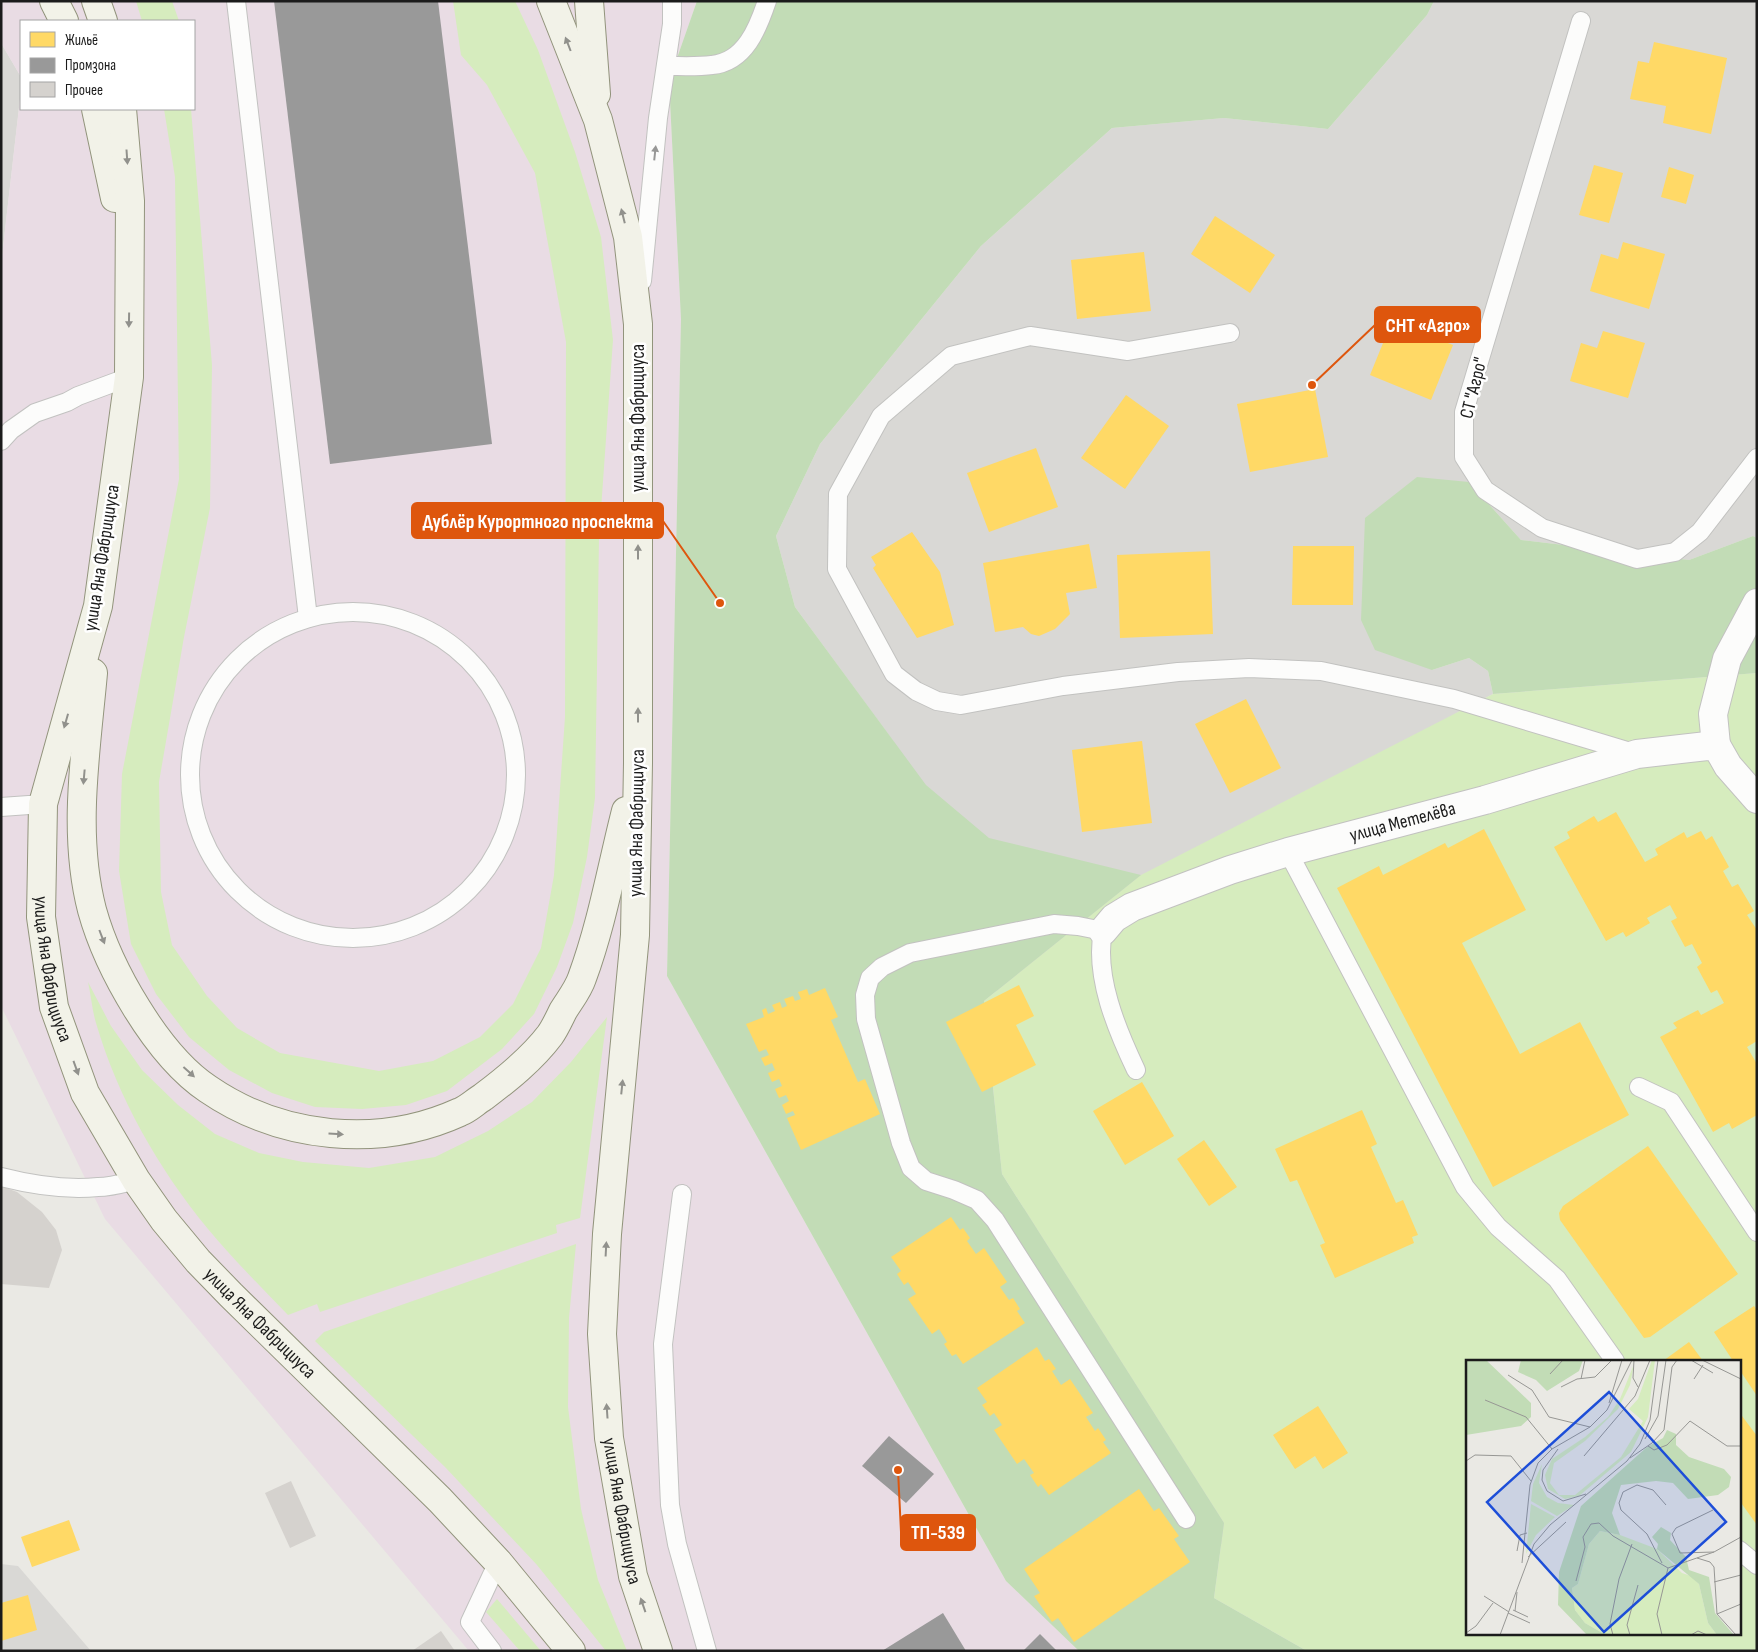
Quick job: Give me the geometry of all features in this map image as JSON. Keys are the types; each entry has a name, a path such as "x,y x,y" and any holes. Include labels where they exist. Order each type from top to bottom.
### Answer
{"main road":[{"path":"54,1 64,20"},
{"path":"96,1 103,20"},
{"name":"улица Яна Фабрициуса","path":"551,1 598,120 628,237 638,324 638,763 635,935 607,1234 602,1334 609,1438 633,1576 658,1651"},
{"path":"589,1 598,120"},
{"path":"96,110 130,274"},
{"name":"улица Яна Фабрициуса","path":"122,110 130,201 128,377 98,606 43,804 41,917 54,1007 85,1093 136,1180 164,1220 198,1261 440,1500 498,1562 571,1651"},
{"path":"98,606 82,801 82,856 93,911 113,965 140,1014 173,1058 206,1088 244,1111 280,1124 322,1133 368,1136 417,1128 462,1112 510,1077 550,1035 581,981 600,916 638,763"}],"street":[{"path":"1757,604 1726,659 1713,714 1716,745 1728,766 1757,799"},
{"name":"улица Метелёва","path":"1103,932 1114,918 1132,907 1230,870 1288,852 1485,800 1637,754 1716,745"}],"lane":[{"path":"236,1 308,618"},
{"path":"638,324 658,118 672,24 672,1"},
{"path":"666,66 714,66 738,56 757,29 767,1"},
{"name":"СТ \"Агро\"","path":"1581,21 1464,412 1464,457 1485,490 1542,528 1637,559 1675,552 1700,532 1757,458"},
{"path":"1230,333 1128,351 1030,336 951,356 881,416 838,494 837,569 894,674 916,691 937,701 961,705 1063,686 1178,672 1248,668 1320,671 1454,699 1637,754"},
{"path":"1,441 11,430 34,413 67,402 128,377"},
{"path":"340,612 372,613 403,619 433,632 459,650 481,673 499,700 510,730 516,761 516,794 509,825 496,854 478,881 455,904 428,921 398,933 366,938 334,938 303,932 273,918 247,901 225,878 208,850 196,820 190,789 191,757 197,726 210,696 229,670 252,647 277,629 308,618 340,612"},
{"path":"1,806 43,804"},
{"path":"1288,852 1465,1187 1498,1227 1557,1279 1614,1360"},
{"path":"1136,1070 1111,1012 1101,958 1100,944 1103,932 1078,926 1054,924 910,953 882,968 870,978 865,995 866,1019 901,1143 911,1168 926,1181 977,1200 995,1220 1186,1519"},
{"path":"1639,1087 1672,1102 1757,1232"},
{"path":"1,1177 60,1187 99,1188 136,1180"},
{"path":"682,1194 663,1344 669,1496 677,1544 701,1624 707,1651"},
{"path":"1740,1551 1757,1565"},
{"path":"492,1651 470,1622 498,1562"}],"shaded area":[{"path":"1,1 697,1 669,81 681,319 667,976 1006,1581 1079,1651 469,1651 105,1219 1,1006 1,265 20,99 20,110 195,110 195,20 20,20 20,75 1,43"},
{"path":"1434,1 1757,1 1757,538 1753,536 1689,560 1521,540 1469,482 1432,670 1469,658 1488,671 1493,694 1455,714 1734,724 1757,1651 1740,1634 1740,1360 1466,1360 1079,1651 979,850 877,751 894,742 795,607 776,536 820,444 981,246 1112,128 1224,118 1328,129 1427,15"},
{"path":"1,43 20,75 20,99 1,265"},
{"path":"1,1564 18,1566 91,1651 1,1651"}],"green space":[{"path":"136,1 172,1 179,20 142,20"},
{"path":"453,1 515,1 538,50 575,152 601,237 613,340 599,538 595,798 587,857 573,923 557,967 534,1014 502,1049 447,1091 406,1105 362,1109 315,1107 272,1093 229,1070 189,1037 156,994 131,944 119,871 122,774 179,479 175,177 164,110 191,110 212,365 210,508 184,637 159,782 161,892 172,945 207,996 237,1028 280,1053 379,1071 433,1061 480,1037 513,1004 541,948 554,875 565,717 566,342 535,173 487,85 461,55"},
{"path":"697,1 1434,1 1427,15 1328,129 1224,118 1112,128 981,246 820,444 776,536 795,607 926,785 989,838 1141,875 984,1001 1002,1174 1224,1523 1214,1598 1307,1651 1079,1651 1006,1581 667,976 681,319 669,81"},
{"path":"1417,477 1469,482 1521,540 1689,560 1753,536 1757,538 1757,673 1493,694 1488,671 1469,658 1432,670 1375,650 1361,620 1365,518"},
{"path":"1757,673 1757,1651 1307,1651 1214,1598 1224,1523 1002,1174 984,1001 1141,875 1493,694"},
{"path":"88,982 111,1026 142,1070 178,1105 215,1134 259,1153 303,1162 369,1168 435,1157 488,1131 532,1102 571,1062 607,1017 580,1218 556,1225 557,1233 320,1312 317,1304 288,1315 208,1229 172,1182 156,1157 128,1105 105,1051 93,1013"},
{"path":"576,1244 569,1318 568,1407 581,1509 598,1580 627,1651 606,1651 537,1565 445,1467 315,1341 324,1332"},
{"path":"497,1599 541,1651 520,1651 486,1612"}],"building: Жильё":[{"path":"1654,42 1727,58 1711,134 1663,123 1666,106 1630,99 1638,61 1649,63"},
{"path":"1594,165 1623,173 1609,223 1579,215"},
{"path":"1669,167 1694,175 1686,204 1661,197"},
{"path":"1215,216 1275,255 1250,293 1191,254"},
{"path":"1623,242 1665,254 1649,309 1590,291 1601,254 1618,259"},
{"path":"1144,252 1151,311 1077,319 1071,260"},
{"path":"1392,321 1453,345 1431,400 1370,375"},
{"path":"1603,331 1645,343 1628,398 1570,381 1581,343 1597,348"},
{"path":"1315,389 1328,457 1250,472 1237,404"},
{"path":"1126,395 1169,426 1125,489 1081,458"},
{"path":"1036,448 1058,507 989,532 967,473"},
{"path":"912,532 940,572 954,625 917,638 873,568 876,565 871,557"},
{"path":"1089,544 1097,588 1066,593 1070,614 1055,629 1039,636 1031,634 1023,627 995,632 983,563"},
{"path":"1293,546 1354,546 1353,605 1292,605"},
{"path":"1210,551 1213,634 1120,638 1117,555"},
{"path":"1246,699 1281,768 1230,793 1195,724"},
{"path":"1142,741 1152,823 1082,832 1072,750"},
{"path":"1616,812 1645,862 1658,855 1655,849 1684,832 1687,838 1701,831 1706,840 1712,836 1729,867 1723,871 1732,887 1738,884 1754,911 1747,915 1757,930 1757,1041 1747,1047 1757,1064 1757,1115 1732,1129 1729,1123 1713,1132 1660,1037 1677,1028 1673,1023 1698,1010 1701,1015 1724,1003 1717,990 1711,993 1697,967 1702,963 1692,944 1685,947 1671,921 1677,918 1670,905 1647,918 1650,923 1626,937 1623,932 1606,941 1554,847 1570,838 1567,832 1594,816 1598,822"},
{"path":"1484,829 1526,910 1462,943 1520,1054 1580,1022 1629,1115 1493,1187 1337,888 1379,866 1383,875 1445,843 1448,848"},
{"path":"1019,985 1034,1016 1016,1025 1036,1065 982,1092 946,1022"},
{"path":"825,988 838,1017 831,1020 858,1082 865,1079 880,1114 801,1150 787,1118 795,1115 793,1111 786,1114 782,1105 789,1101 786,1095 779,1098 775,1089 782,1086 779,1079 772,1082 768,1073 775,1070 772,1063 765,1066 761,1058 769,1055 766,1049 759,1052 746,1024 764,1017 762,1010 766,1008 768,1014 775,1011 772,1005 780,1002 782,1008 787,1006 784,999 793,996 795,1001 801,999 798,992 807,989 809,995"},
{"path":"1142,1082 1174,1136 1125,1165 1093,1111"},
{"path":"1362,1110 1377,1144 1371,1147 1396,1203 1403,1200 1418,1235 1412,1237 1414,1243 1335,1278 1320,1245 1325,1243 1297,1180 1290,1182 1275,1149"},
{"path":"1204,1140 1237,1187 1209,1206 1177,1159"},
{"path":"1648,1146 1738,1274 1650,1337 1644,1338 1560,1220 1559,1213 1563,1206"},
{"path":"951,1217 960,1230 963,1228 970,1238 967,1241 976,1254 984,1248 1007,1282 1000,1287 1009,1300 1013,1298 1020,1309 1017,1311 1025,1323 963,1364 956,1354 952,1356 944,1344 947,1342 939,1329 932,1334 908,1299 916,1294 908,1282 904,1285 897,1274 901,1271 891,1257"},
{"path":"1754,1306 1757,1310 1757,1396 1740,1370 1740,1360 1732,1360 1714,1332"},
{"path":"1689,1342 1702,1360 1664,1360"},
{"path":"1037,1347 1045,1361 1049,1359 1056,1369 1052,1371 1061,1385 1070,1379 1093,1413 1086,1417 1095,1431 1098,1428 1106,1440 1103,1442 1111,1453 1049,1495 1041,1484 1038,1487 1030,1475 1034,1473 1024,1459 1017,1464 994,1430 1002,1425 994,1413 990,1416 982,1405 987,1402 977,1388"},
{"path":"1318,1406 1348,1453 1323,1469 1315,1456 1295,1469 1273,1435"},
{"path":"1740,1413 1757,1436 1757,1525 1740,1501"},
{"path":"1139,1489 1154,1511 1159,1508 1179,1536 1174,1539 1190,1562 1074,1642 1058,1618 1052,1622 1034,1596 1040,1593 1024,1569"},
{"path":"69,1520 80,1550 32,1567 21,1537"},
{"path":"28,1595 37,1630 1,1641 1,1603"}],"building: Промзона":[{"path":"274,1 438,1 492,444 330,464"},
{"path":"889,1436 934,1474 906,1503 862,1466"},
{"path":"943,1613 966,1651 882,1651"},
{"path":"1040,1634 1057,1651 1023,1651"}],"building: Прочее":[{"path":"1,1186 17,1192 42,1212 56,1230 62,1250 49,1288 1,1284"},
{"path":"291,1481 316,1536 290,1548 265,1493"},
{"path":"441,1631 455,1651 412,1651"}],"place":[{"name":"СНТ «Агро»","path":"1312,385"},
{"name":"Дублёр Курортного проспекта","path":"720,603"},
{"name":"ТП-539","path":"898,1470"}]}
